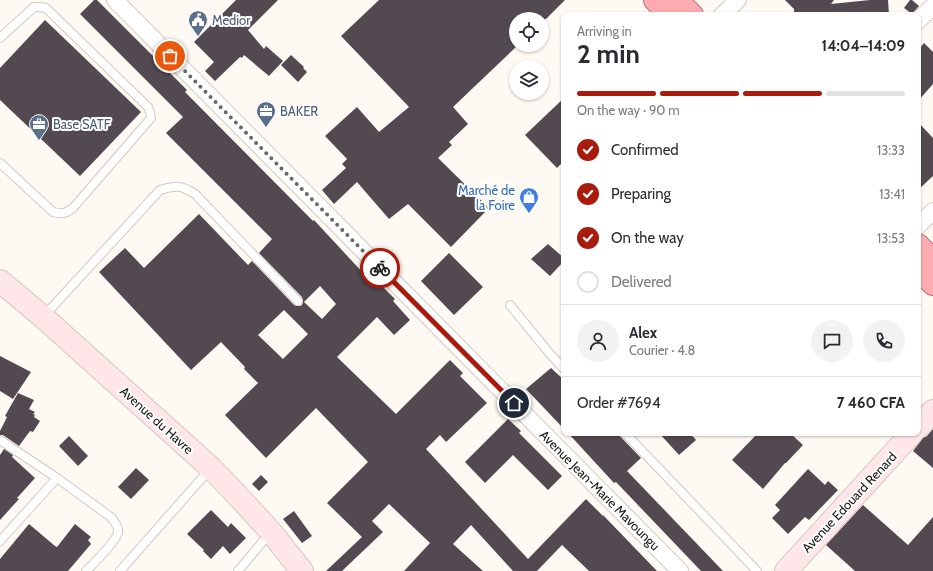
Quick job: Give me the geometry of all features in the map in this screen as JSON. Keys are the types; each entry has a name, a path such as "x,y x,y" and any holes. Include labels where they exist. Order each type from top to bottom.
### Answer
{"highway":[{"path":"655,0 667,12"},
{"path":"677,0 689,12"},
{"path":"921,248 933,260"},
{"path":"921,271 933,284"}],"street":[{"name":"Avenue Jean-Marie Mavoungu","path":"115,0 680,571"},
{"path":"725,12 738,0"},
{"path":"921,18 933,6"},
{"path":"921,223 933,211"},
{"name":"Avenue du Havre","path":"0,281 43,317 211,468 271,532 302,571"},
{"path":"921,424 933,411"},
{"name":"Avenue Edouard Renard","path":"786,571 909,436"}],"lane":[{"path":"0,38 34,7 40,6 46,8 148,107 151,118 68,212 59,214 53,212 0,163"},
{"path":"43,317 160,190 170,187 185,188 195,194 298,301"},
{"path":"510,305 561,366"},
{"path":"628,436 757,571"},
{"path":"0,440 57,478 112,518 118,532 114,540 86,571"},
{"path":"120,571 211,468"},
{"path":"0,541 57,478"},
{"path":"238,571 271,532"}],"building":[{"path":"94,0 97,0 187,90 185,92 313,221 314,220 365,275 368,272 395,299 393,301 410,320 394,335 377,317 337,357 396,414 450,360 463,373 460,376 487,403 446,442 440,435 426,449 528,559 586,499 657,571 589,571 562,545 537,571 513,571 471,525 453,544 483,571 404,571 430,543 389,504 372,521 383,532 342,571 326,571 362,537 327,503 368,462 316,408 266,458 225,415 258,383 244,369 245,367 221,342 191,370 99,272 125,248 144,268 199,214 248,265 252,261 294,305 302,305 302,297 259,253 272,239 166,133 183,117 80,14","holes":["320,286 336,304 322,319 304,302","284,310 308,334 283,359 258,335"]},
{"path":"236,0 278,0 248,30 264,49 266,46 283,61 269,76 244,55 215,81 205,71 214,62 194,42"},
{"path":"379,0 565,0 549,16 549,12 509,12 509,52 511,52 453,107 468,124 449,142 452,145 438,158 489,208 451,247 408,204 389,219 357,182 334,204 322,190 346,168 342,164 347,159 325,136 357,107 379,132 409,107 341,36"},
{"path":"785,0 834,0 831,4 870,0 888,0 889,12 794,12 794,9"},
{"path":"910,0 919,6 914,12 909,12 904,8"},
{"path":"45,20 141,112 80,176 0,100 0,68"},
{"path":"924,43 933,52 933,84 921,98 921,46"},
{"path":"291,55 304,67 303,68 307,72 298,82 281,65"},
{"path":"561,101 561,164 557,168 525,135"},
{"path":"921,125 933,138 933,176 921,187"},
{"path":"548,244 561,255 561,264 550,276 531,259"},
{"path":"449,253 483,287 454,315 421,281"},
{"path":"0,356 31,372 13,399 0,391"},
{"path":"551,368 561,377 561,426 526,389"},
{"path":"18,393 34,400 29,409 35,412 33,414 35,415 34,417 40,421 33,432 30,431 19,446 3,435 0,435 0,431 7,417 5,416"},
{"path":"508,419 521,431 519,433 562,476 548,490 513,455 485,483 465,462"},
{"path":"933,429 933,468 913,451 923,438"},
{"path":"69,436 88,456 78,466 59,446"},
{"path":"571,436 620,436 641,458 627,471 723,571 701,571 616,482 614,483"},
{"path":"662,436 693,436 696,440 679,455"},
{"path":"755,436 793,436 803,445 785,463 763,489 732,460"},
{"path":"4,449 13,455 12,457 35,478 0,520 0,455"},
{"path":"136,468 149,480 131,499 118,487"},
{"path":"808,469 825,485 828,481 838,490 809,520 805,517 788,534 772,518 780,510 775,505"},
{"path":"261,475 268,482 259,491 252,484"},
{"path":"863,505 908,545 933,517 933,571 855,571 826,545"},
{"path":"211,510 228,527 231,523 246,538 230,554 223,546 211,559 187,534"},
{"path":"294,511 312,536 302,543 283,519"},
{"path":"29,524 57,547 75,524 91,537 88,540 91,544 68,571 0,571 0,559"}],"way so far":[{"path":"170,56 380,268"}],"place":[{"name":"Medior","path":"198,37"},
{"name":"BAKER","path":"266,128"},
{"name":"Base SATF","path":"39,141"},
{"name":"Marché de la Foire","path":"529,214"}],"route":[{"path":"380,268 514,403"}]}
